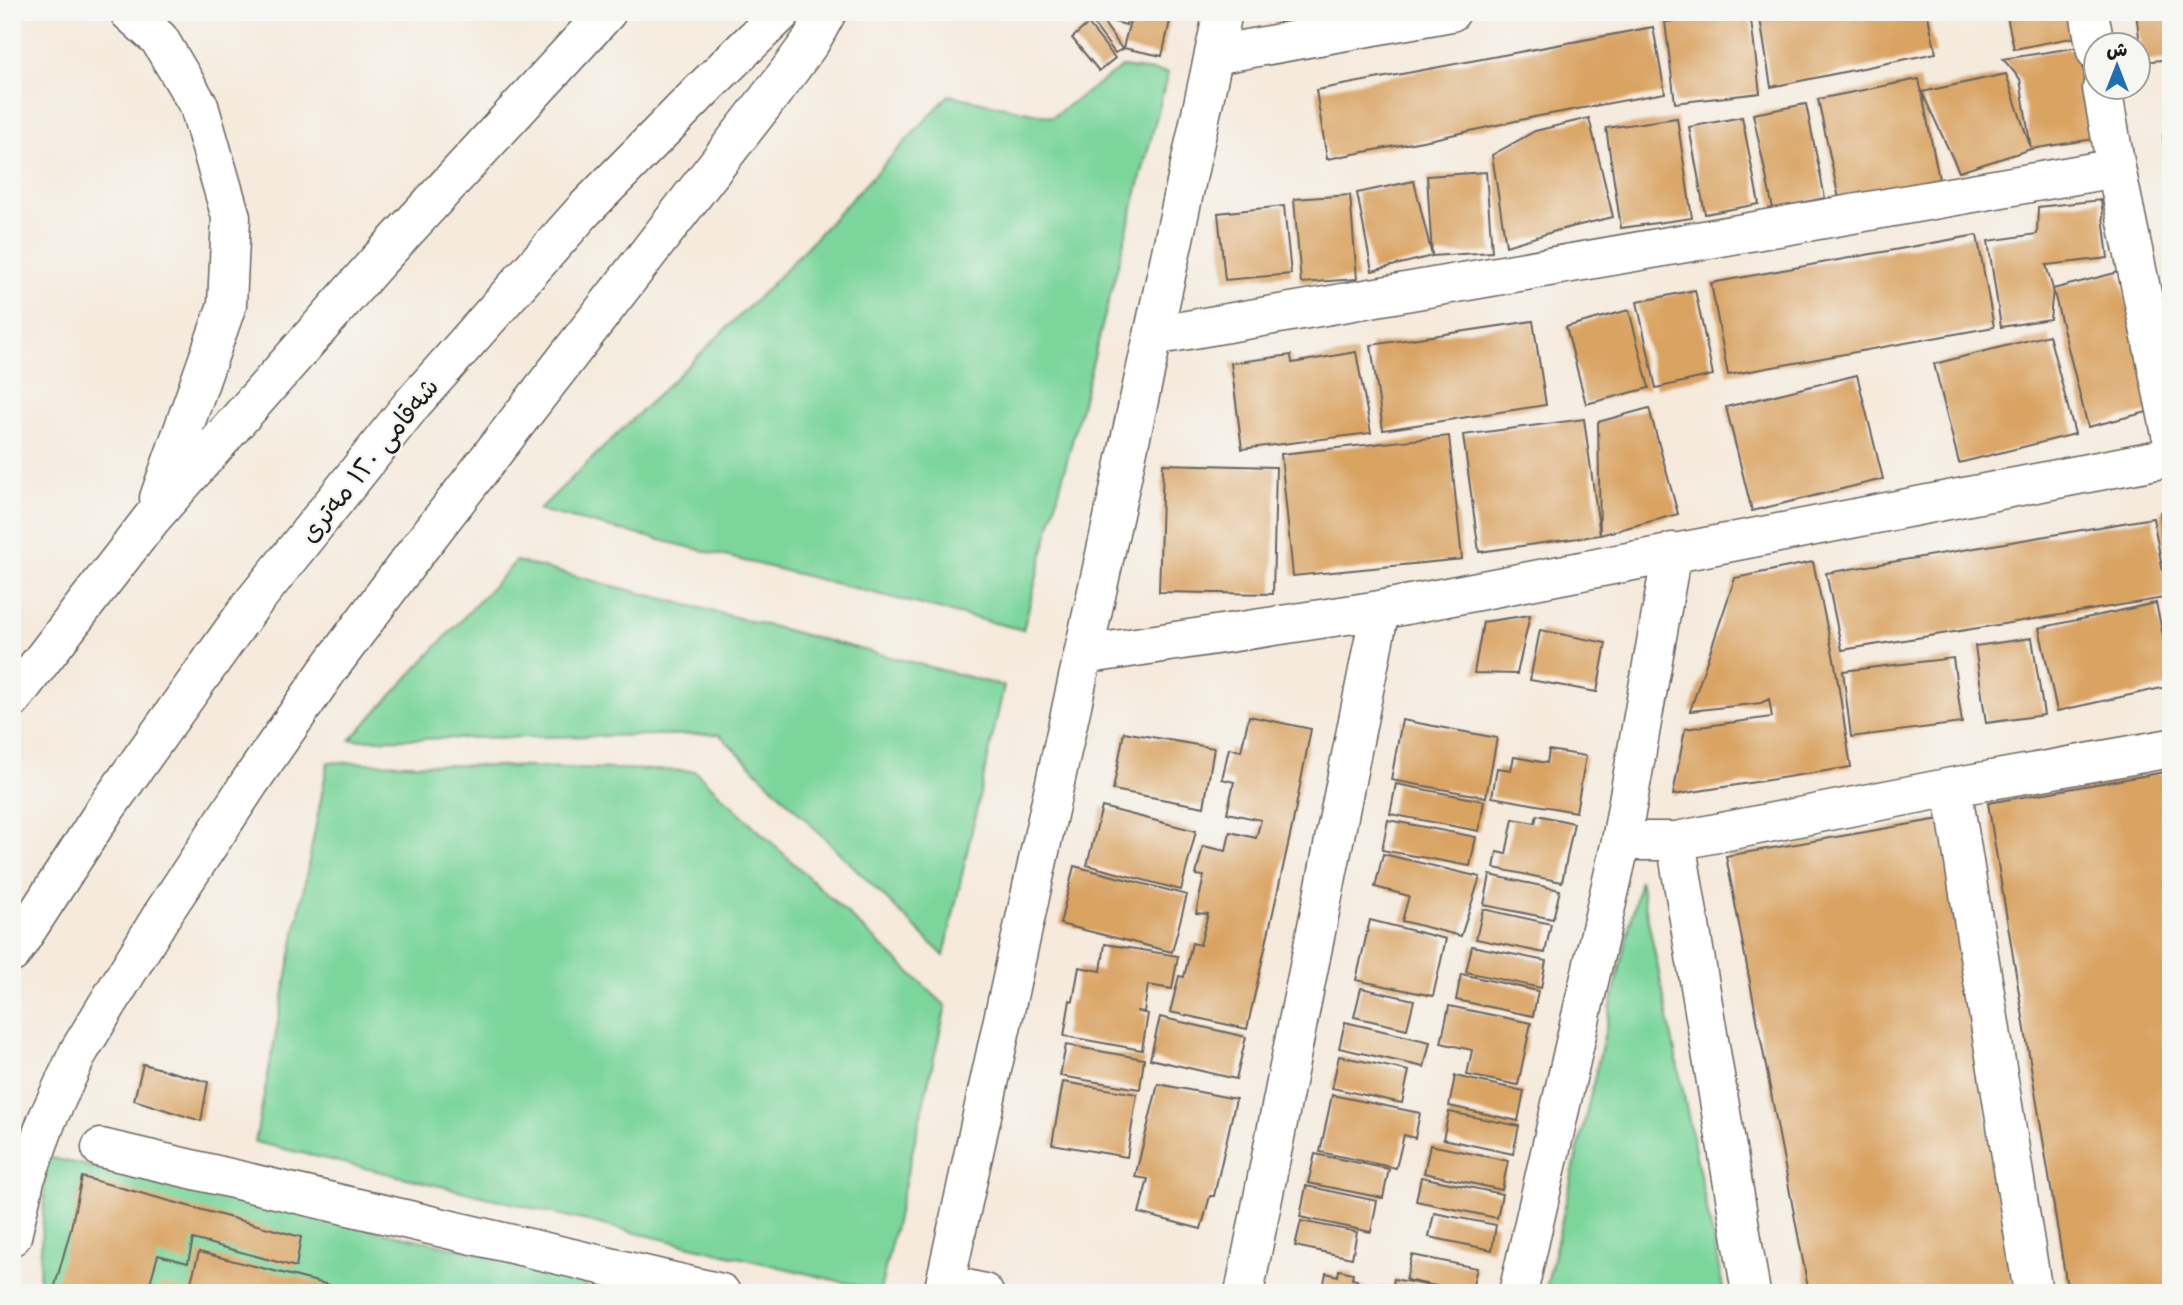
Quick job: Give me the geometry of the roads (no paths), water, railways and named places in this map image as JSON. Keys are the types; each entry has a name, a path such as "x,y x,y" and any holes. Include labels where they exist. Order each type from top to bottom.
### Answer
{"main road":[{"path":"129,12 159,40 198,106 231,217 227,305 152,518"},
{"path":"13,698 152,518 377,262 607,12"},
{"name":"شەقامی ١٢٠ مەتری","path":"12,953 104,811 252,604 414,403 583,211 782,12"},
{"path":"12,1236 25,1180 47,1120 79,1051 162,915 250,782 328,670 410,560 787,74 811,41 827,12"},
{"path":"984,1293 944,1289 1223,12"},
{"path":"1213,55 1451,12"},
{"path":"2089,12 2092,32"},
{"path":"2104,102 2171,434"},
{"path":"1153,336 2116,169"},
{"path":"1083,655 1380,610 2171,457"},
{"path":"1518,1293 1621,841 1672,552"},
{"path":"1244,1293 1380,610"},
{"path":"1621,841 1676,841 1952,787 2171,748"},
{"path":"1952,787 2033,1293"},
{"path":"1676,841 1751,1293"},
{"path":"101,1148 606,1280 721,1293"}]}
